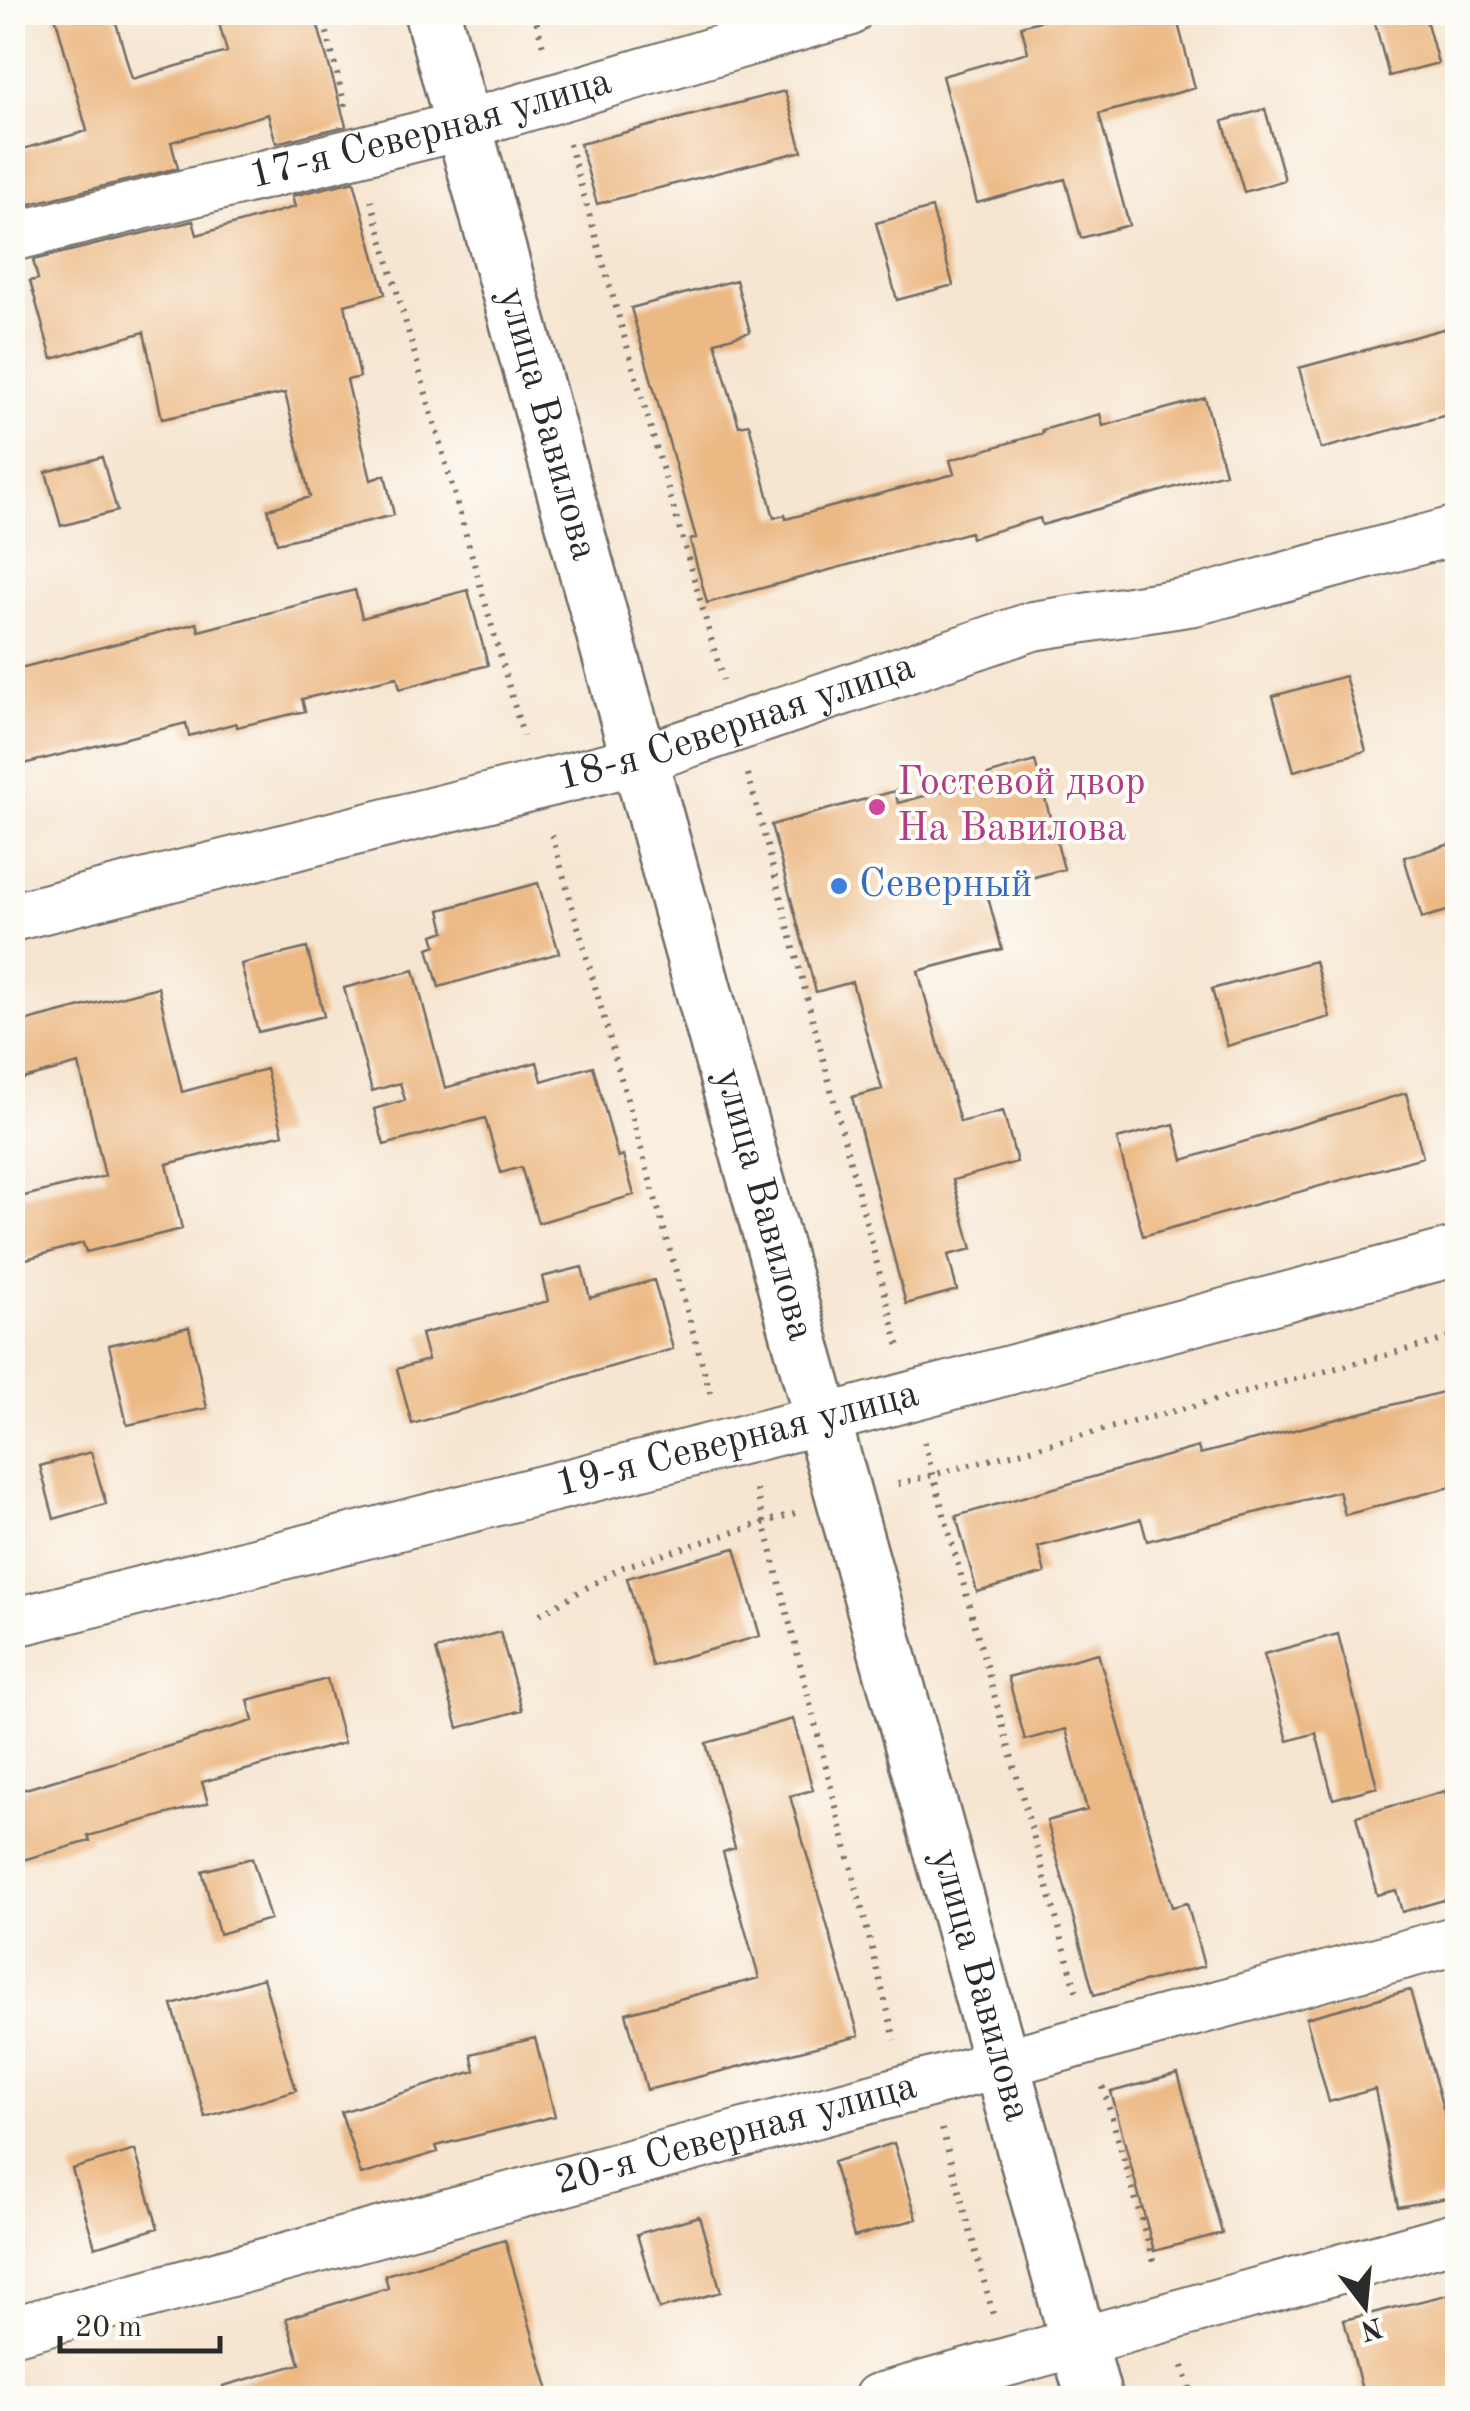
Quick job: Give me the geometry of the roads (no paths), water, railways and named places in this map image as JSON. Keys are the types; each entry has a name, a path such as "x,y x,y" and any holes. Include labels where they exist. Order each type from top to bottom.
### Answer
{"street":[{"name":"улица Вавилова","path":"432,12 1094,2398"},
{"name":"17-я Северная улица","path":"12,237 461,126 848,12"},
{"name":"18-я Северная улица","path":"12,917 642,759 1033,626 1194,600 1458,530"},
{"name":"19-я Северная улица","path":"12,1623 744,1440 1458,1251"},
{"name":"20-я Северная улица","path":"12,2330 1458,1940"},
{"path":"878,2398 1458,2236"}],"place":[{"name":"Гостевой двор На Вавилова","path":"877,807"},
{"name":"Северный","path":"839,886"}]}
